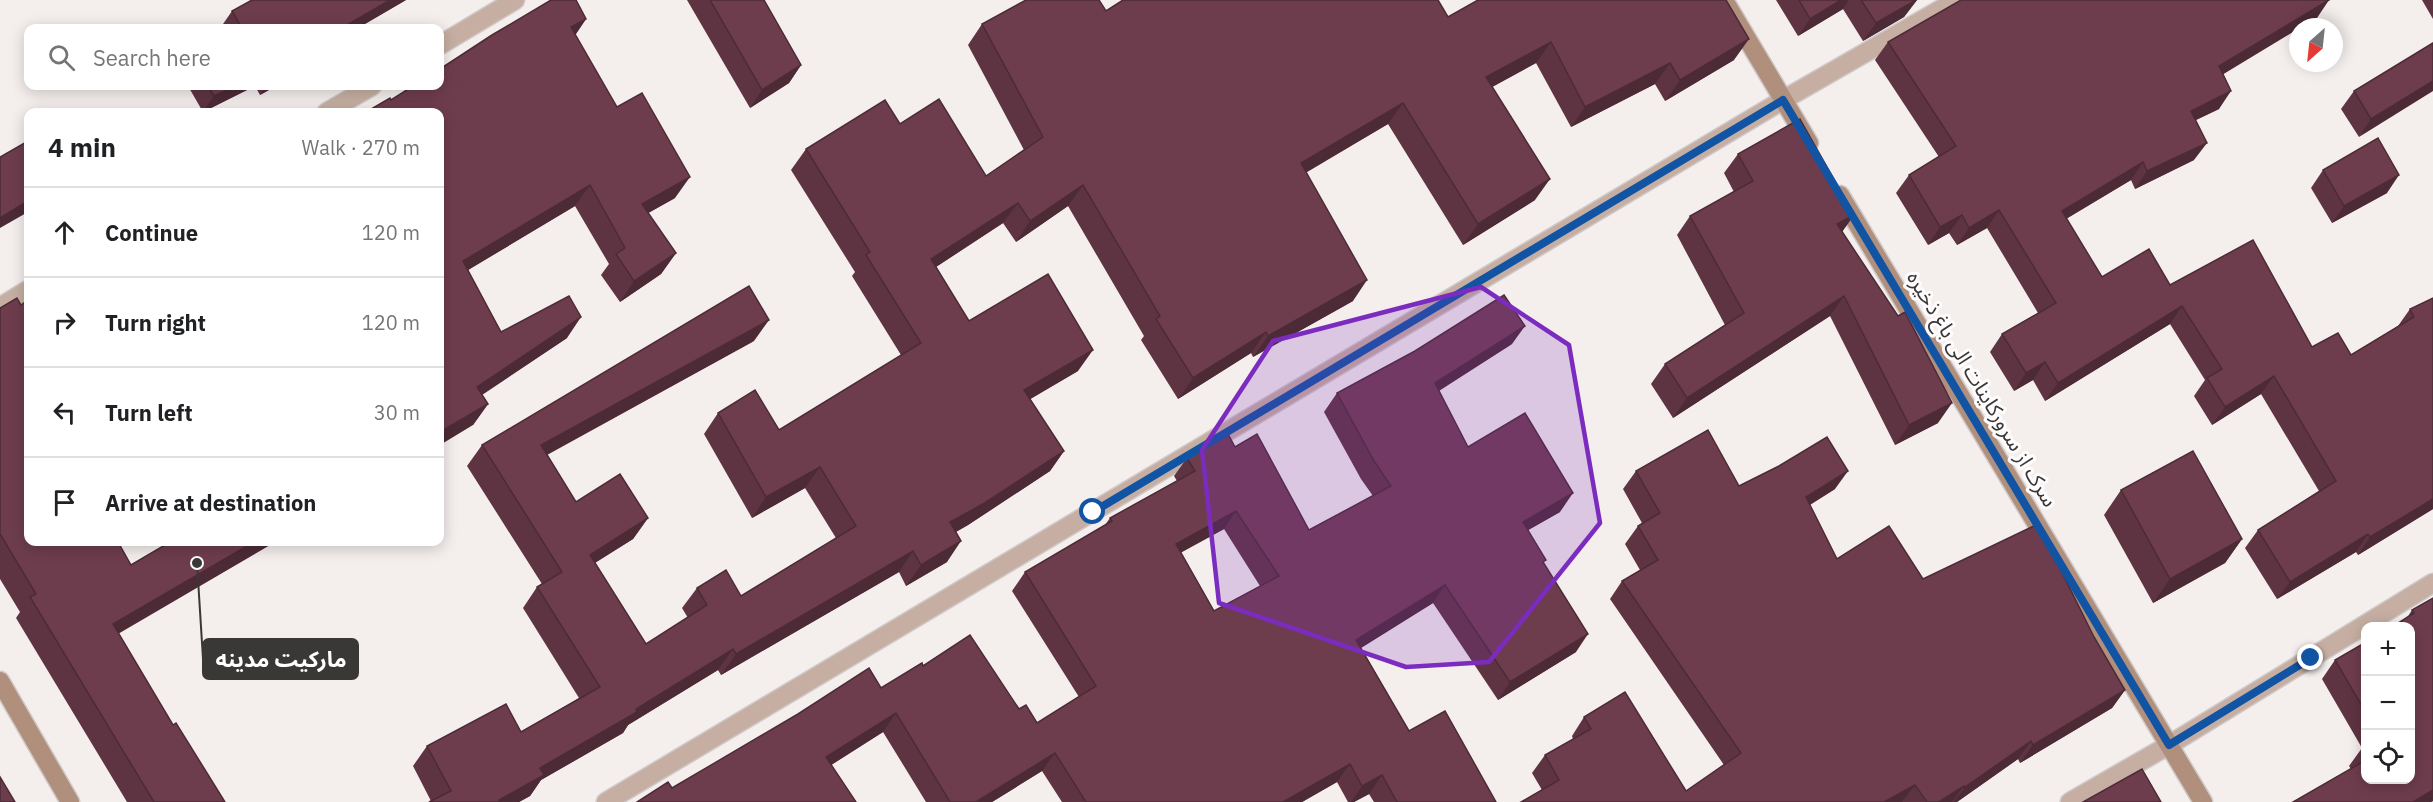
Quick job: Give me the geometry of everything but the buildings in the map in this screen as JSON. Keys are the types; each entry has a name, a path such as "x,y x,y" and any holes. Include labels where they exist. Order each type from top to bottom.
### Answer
{"street":[{"path":"444,43 516,0"},
{"path":"1724,0 1820,161"},
{"path":"606,802 1783,100 1957,0"},
{"path":"334,108 365,90"},
{"name":"سرک از سرورکاینات الی باغ ذخیره","path":"1832,182 2203,802"},
{"path":"0,307 24,292"},
{"path":"2070,802 2169,745 2433,583"},
{"path":"0,681 70,802"}],"highlighted area":[{"path":"1481,287 1569,345 1600,523 1489,662 1406,667 1219,603 1202,450 1273,341"}],"place":[{"name":"مارکیت مدینه","path":"197,563"}],"route":[{"path":"1093,512 1783,100 2169,745 2311,658"}]}
